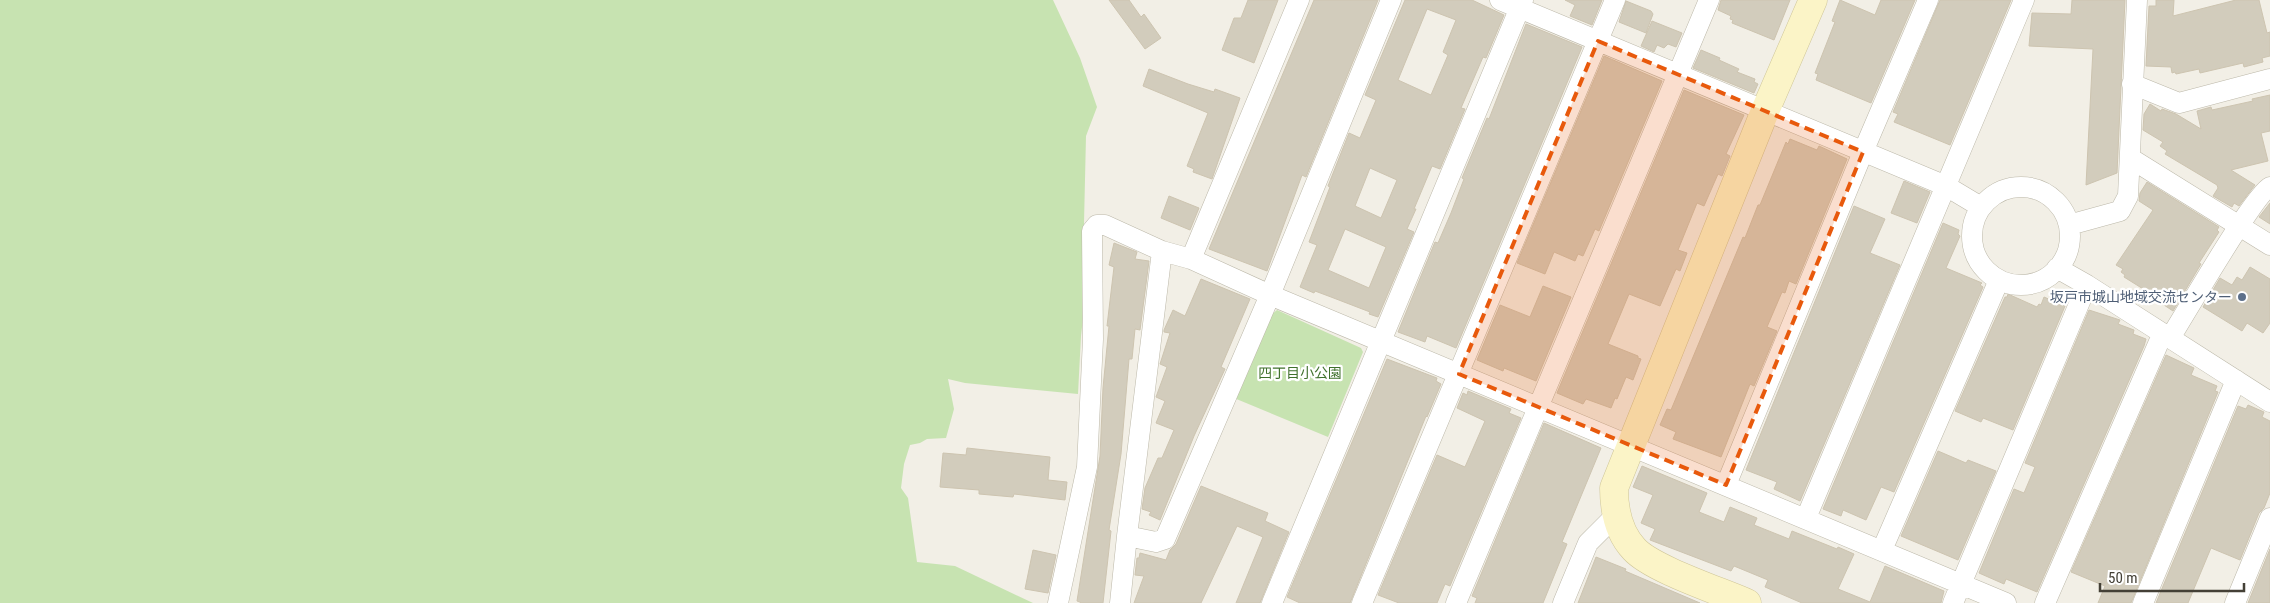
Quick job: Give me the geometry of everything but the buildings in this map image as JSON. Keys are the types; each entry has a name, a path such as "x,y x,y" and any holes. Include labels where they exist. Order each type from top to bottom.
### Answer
{"street":[{"path":"1191,259 1300,0"},
{"path":"1128,536 1156,542 1165,539 1270,295 1391,0"},
{"path":"1500,0 1521,4 1677,76 1946,186 1981,207"},
{"path":"1362,603 1615,0"},
{"path":"1456,603 1709,0"},
{"path":"1747,603 1644,558 1626,538 1616,515 1614,488 1765,111 1813,0"},
{"path":"1726,485 1863,152 1928,0"},
{"path":"1806,518 2024,0"},
{"path":"2069,225 2120,210 2128,196 2136,0"},
{"path":"1272,603 1521,4"},
{"path":"2132,84 2179,103 2270,79"},
{"path":"2130,158 2270,245"},
{"path":"2045,603 2166,336 2262,192 2270,187"},
{"path":"2012,188 2028,188 2042,192 2055,201 2064,213 2069,225 2069,245 2065,258 2045,278 2030,284 2014,285 1999,280 1984,268 1974,252 1972,243 1973,224 1981,207 1998,192 2012,188"},
{"path":"1058,603 1087,467 1093,339 1092,231 1097,225 1105,225 1162,251 1191,259 1270,295 1381,340 1629,447 1806,518 2006,603"},
{"path":"1120,603 1162,251"},
{"path":"2057,268 2087,285 2270,402"},
{"path":"1882,550 1999,280"},
{"path":"1953,603 2087,285"},
{"path":"2143,603 2236,380"},
{"path":"1563,603 1588,543 1616,515"},
{"path":"2235,603 2270,518"}],"highlighted area":[{"path":"1598,41 1863,152 1726,485 1459,374"}],"green space":[{"path":"0,0 1053,0 1080,58 1097,107 1086,136 1084,223 1087,283 1081,336 1078,394 965,383 948,379 954,409 946,438 927,439 910,445 904,464 901,488 908,498 917,562 955,566 1033,603 0,603"},
{"name":"四丁目小公園","path":"1277,310 1361,348 1363,352 1328,437 1234,398 1271,315"}],"place":[{"name":"坂戸市城山地域交流センター","path":"2242,297"}]}
